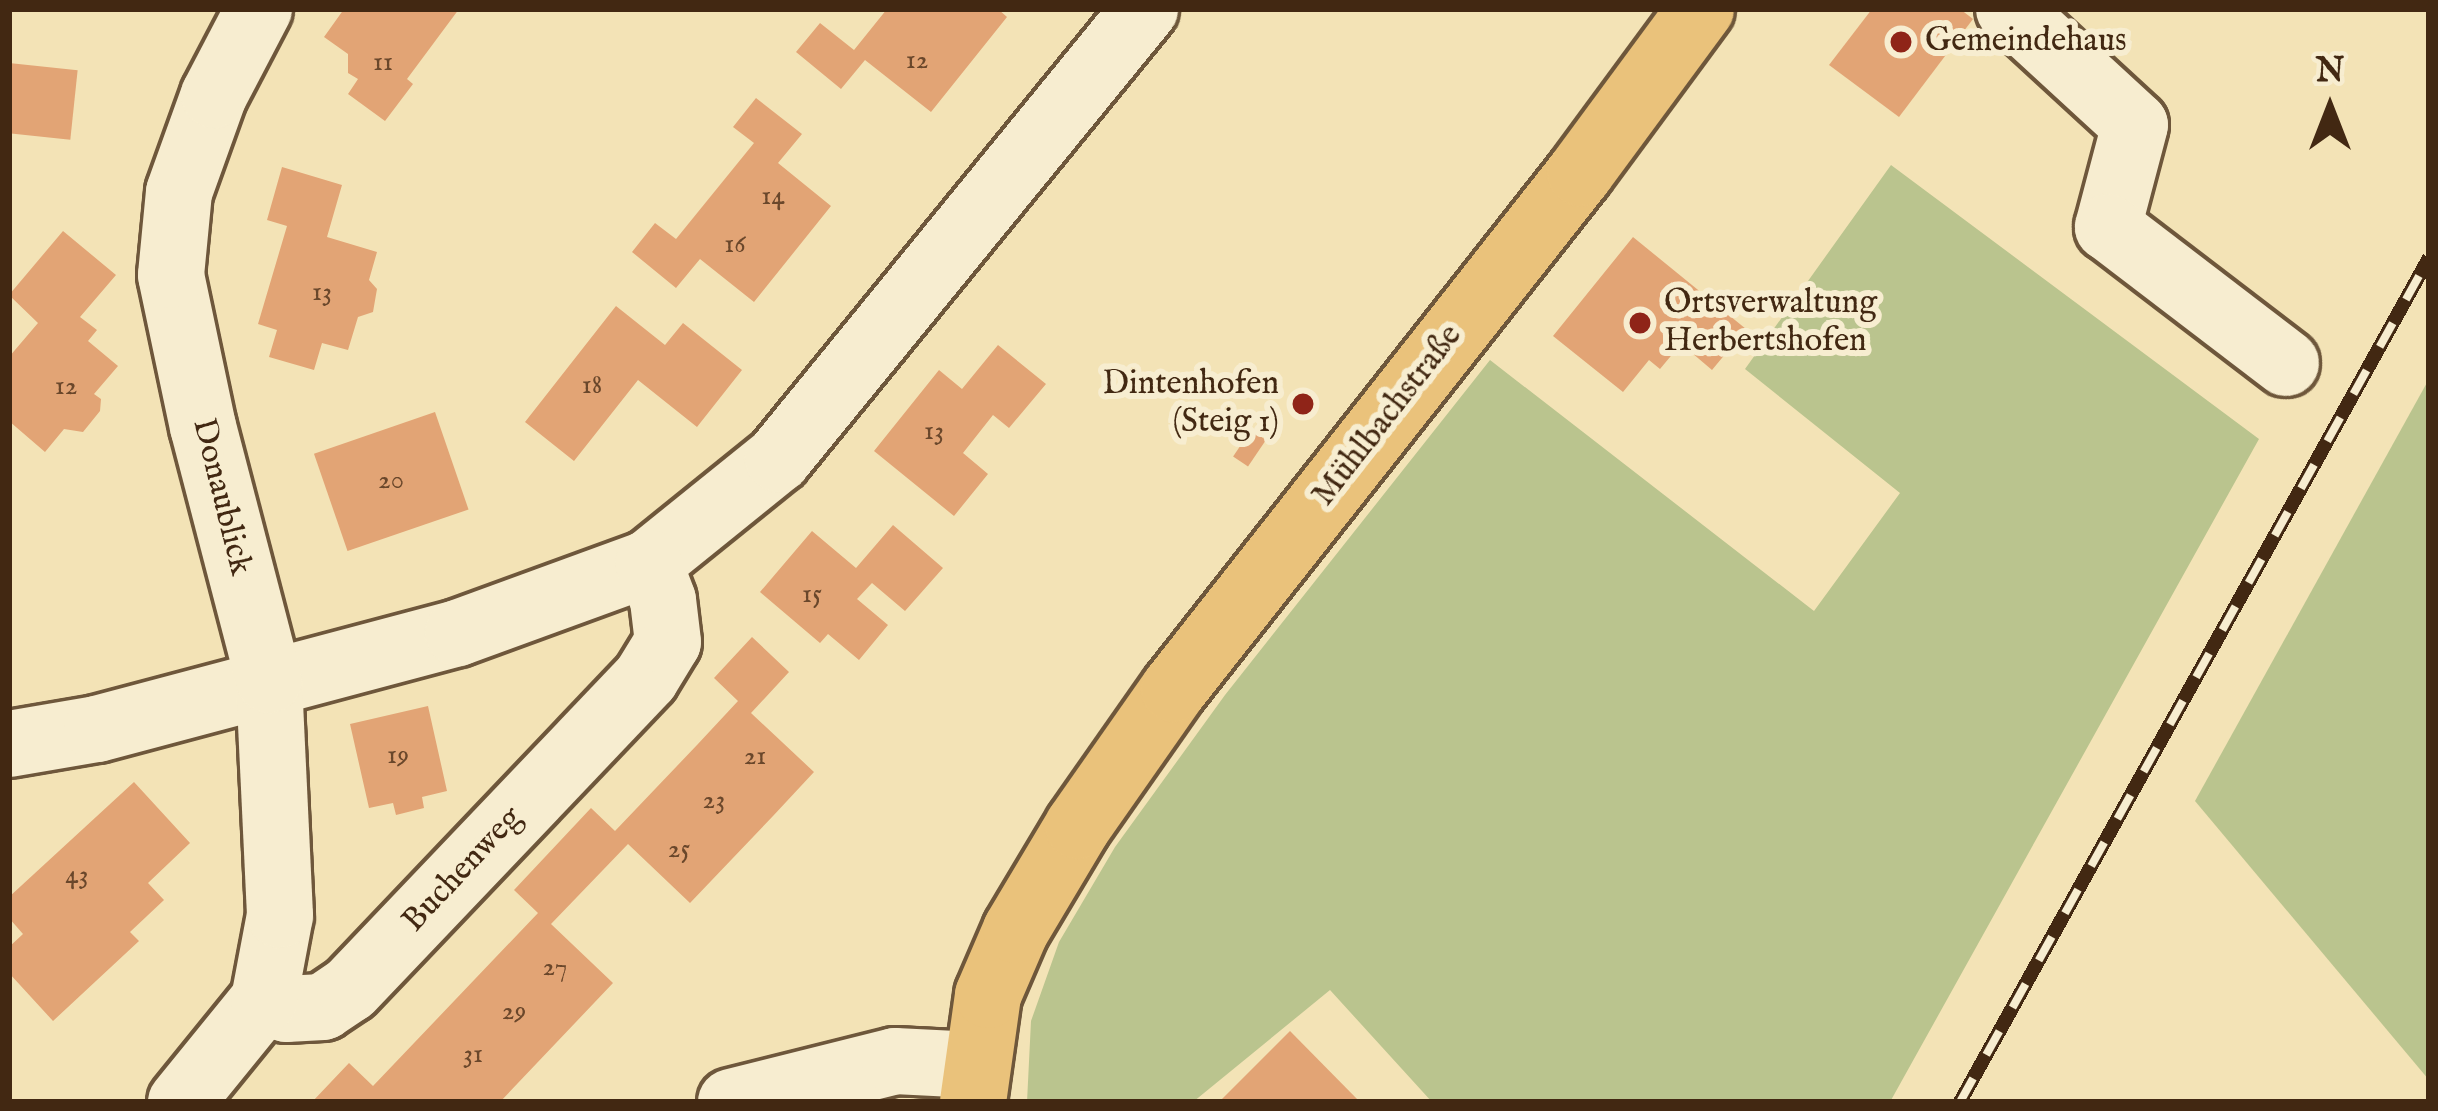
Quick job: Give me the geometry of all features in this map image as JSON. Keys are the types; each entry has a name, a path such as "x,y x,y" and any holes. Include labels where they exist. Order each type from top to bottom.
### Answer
{"main road":[{"name":"Mühlbachstraße","path":"974,1083 988,994 1016,930 1078,826 1174,689 1702,9"}],"street":[{"name":"Donaublick","path":"259,9 214,95 179,192 171,275 203,427 269,680 280,915 264,1000"},
{"path":"9,744 97,729 458,633 649,562 778,459 1145,9"},
{"path":"2008,9 2135,125 2108,227 2285,363"},
{"name":"Buchenweg","path":"264,1000 286,1009 323,1007 350,989 646,678 668,642 663,600 649,562"},
{"path":"181,1102 264,1000"},
{"path":"731,1102 895,1061 974,1083"}],"green space":[{"path":"1891,165 2259,439 1890,1102 1432,1102 1330,990 1193,1102 1027,1102 1031,1021 1059,942 1115,847 1225,695 1490,360 1814,611 1900,493 1745,369"},
{"path":"2429,379 2429,1080 2195,801"}],"building":[{"path":"344,9 459,9 407,79 413,84 385,121 348,94 358,79 348,73 348,54 324,37"},
{"path":"887,9 998,9 1007,17 931,112 865,60 841,89 796,52 820,23 854,50"},
{"name":"Gemeindehaus","path":"1872,9 1960,9 1973,19 1899,117 1829,65"},
{"path":"9,63 78,70 70,140 9,133"},
{"path":"756,98 802,134 778,163 831,206 754,302 700,259 676,288 632,252 655,223 676,239 754,143 733,127"},
{"path":"282,167 342,185 327,237 377,252 369,280 377,289 373,312 358,317 348,350 322,343 314,370 269,357 277,330 258,324 287,226 267,220"},
{"path":"63,231 116,275 80,317 97,330 88,341 118,366 94,394 101,399 100,411 83,432 64,429 45,452 9,421 9,357 38,323 9,295"},
{"name":"Ortsverwaltung Herbertshofen","path":"1633,237 1746,329 1712,370 1692,353 1702,342 1690,333 1660,369 1649,360 1623,392 1553,336"},
{"path":"616,306 665,345 683,323 742,370 697,427 638,380 574,461 525,422"},
{"path":"998,345 1046,384 1009,428 993,415 963,453 988,474 954,516 874,451 939,370 962,389"},
{"path":"435,412 469,509 348,551 314,454"},
{"path":"1251,430 1266,440 1248,467 1233,457"},
{"path":"893,525 943,568 905,611 872,583 857,599 888,625 859,660 828,634 820,643 760,592 812,531 856,568"},
{"path":"752,637 789,672 751,713 814,772 773,816 690,903 628,844 551,924 613,983 500,1102 312,1102 349,1063 373,1086 538,913 514,890 591,808 615,831 697,745 738,701 714,678"},
{"path":"428,706 447,791 422,797 424,808 396,815 393,803 369,808 350,724"},
{"path":"134,782 190,843 148,883 164,900 130,932 139,941 53,1021 9,973 9,947 23,934 9,918 9,897"},
{"path":"1290,1031 1360,1102 1219,1102"}],"railway":[{"path":"1960,1102 2429,258"}],"place":[{"name":"Gemeindehaus","path":"1901,42"},
{"name":"Ortsverwaltung Herbertshofen","path":"1640,323"},
{"name":"Dintenhofen (Steig 1)","path":"1303,404"}]}
